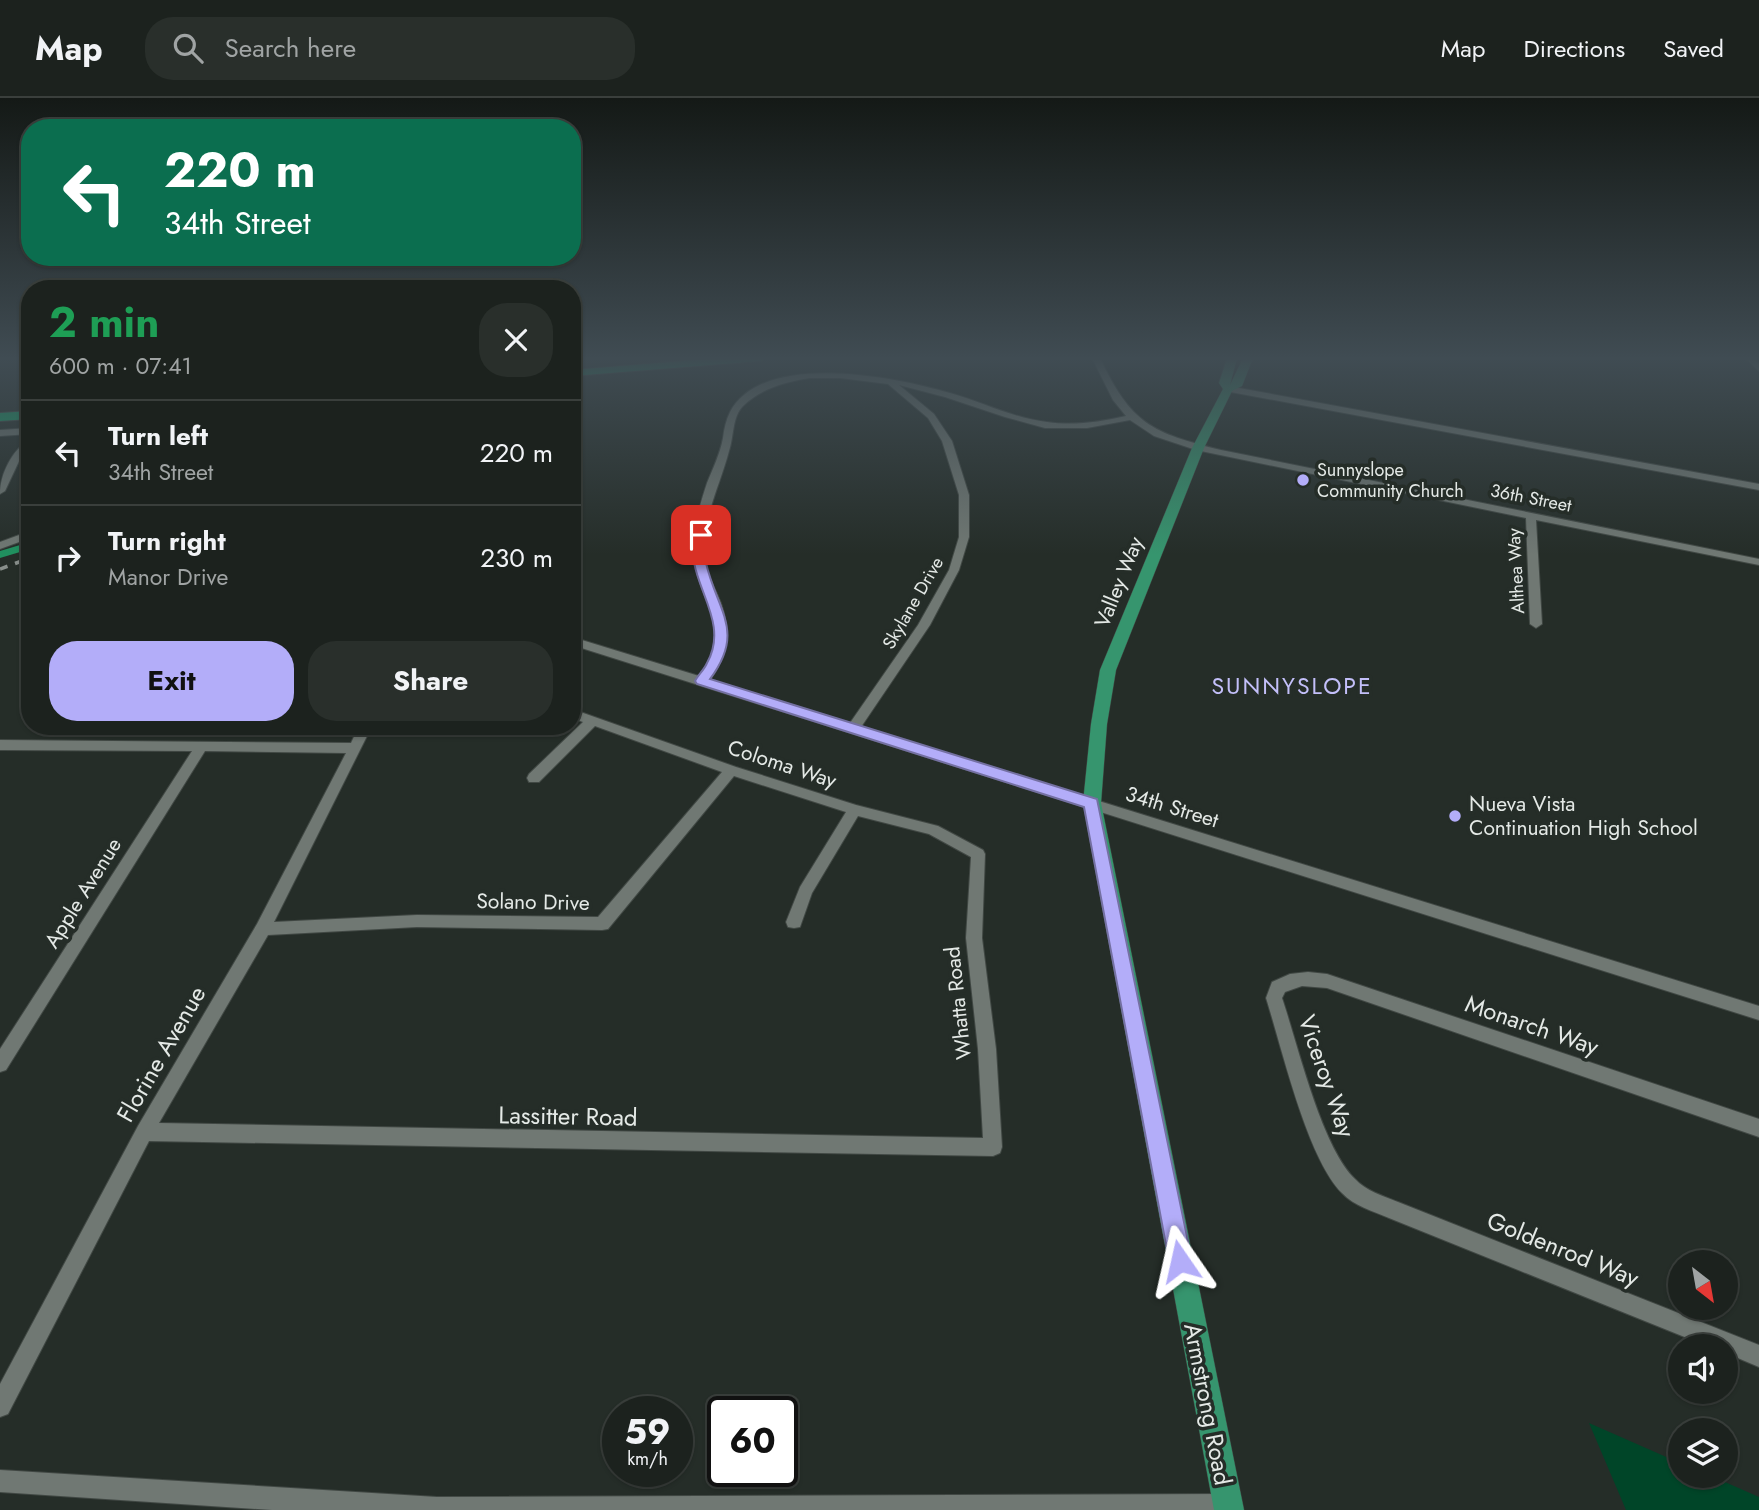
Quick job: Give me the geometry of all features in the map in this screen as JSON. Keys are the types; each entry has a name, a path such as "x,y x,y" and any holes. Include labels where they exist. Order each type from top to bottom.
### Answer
{"main road":[{"name":"Valley Way","path":"1092,803 1099,724 1108,670 1210,424"},
{"name":"Armstrong Road","path":"1092,803 1228,1508"}],"street":[{"path":"702,681 715,663 722,641 722,628 720,615 702,572 699,545 708,499 729,442 732,424"},
{"name":"Skylane Drive","path":"853,728 930,616 954,570 964,537 964,495 947,441 935,424"},
{"path":"1044,424 1085,426 1097,424"},
{"name":"36th Street","path":"1138,424 1158,436 1198,448 1759,562"},
{"path":"1417,424 1759,487"},
{"path":"0,433 21,431"},
{"path":"0,491 21,452"},
{"name":"Althea Way","path":"1531,516 1536,624"},
{"path":"0,546 21,538"},
{"name":"34th Street","path":"581,644 1759,1013"},
{"name":"Coloma Way","path":"581,716 855,810 933,830 978,854"},
{"path":"581,732 593,720"},
{"name":"Florine Avenue","path":"0,1406 144,1132 263,929 361,735"},
{"path":"534,778 578,735"},
{"path":"0,745 354,748"},
{"name":"Apple Avenue","path":"0,1063 202,746"},
{"name":"Solano Drive","path":"263,929 417,921 602,924 732,770"},
{"path":"794,922 805,891 855,810"},
{"name":"Whatta Road","path":"978,854 974,938 993,1147"},
{"name":"Monarch Way","path":"1288,981 1307,978 1327,981 1759,1128"},
{"name":"Viceroy Way","path":"1288,981 1278,986 1274,998 1324,1145 1334,1170 1349,1187"},
{"name":"Lassitter Road","path":"144,1132 993,1147"},
{"name":"Goldenrod Way","path":"1349,1187 1396,1211 1759,1356"},
{"path":"0,1481 437,1509 1228,1508"}],"green space":[{"path":"1589,1423 1668,1458 1668,1488 1738,1488 1759,1497 1759,1510 1626,1510"}],"waterway":[{"path":"0,555 21,548"}],"railway":[{"path":"0,569 21,561"}],"place":[{"name":"Sunnyslope Community Church","path":"1303,480"},
{"name":"Nueva Vista Continuation High School","path":"1455,816"}],"district":[{"name":"SUNNYSLOPE","path":"1292,686"}],"route":[{"path":"701,535 699,562 720,615 722,628 722,641 715,663 702,681 1092,803 1180,1261"}]}
